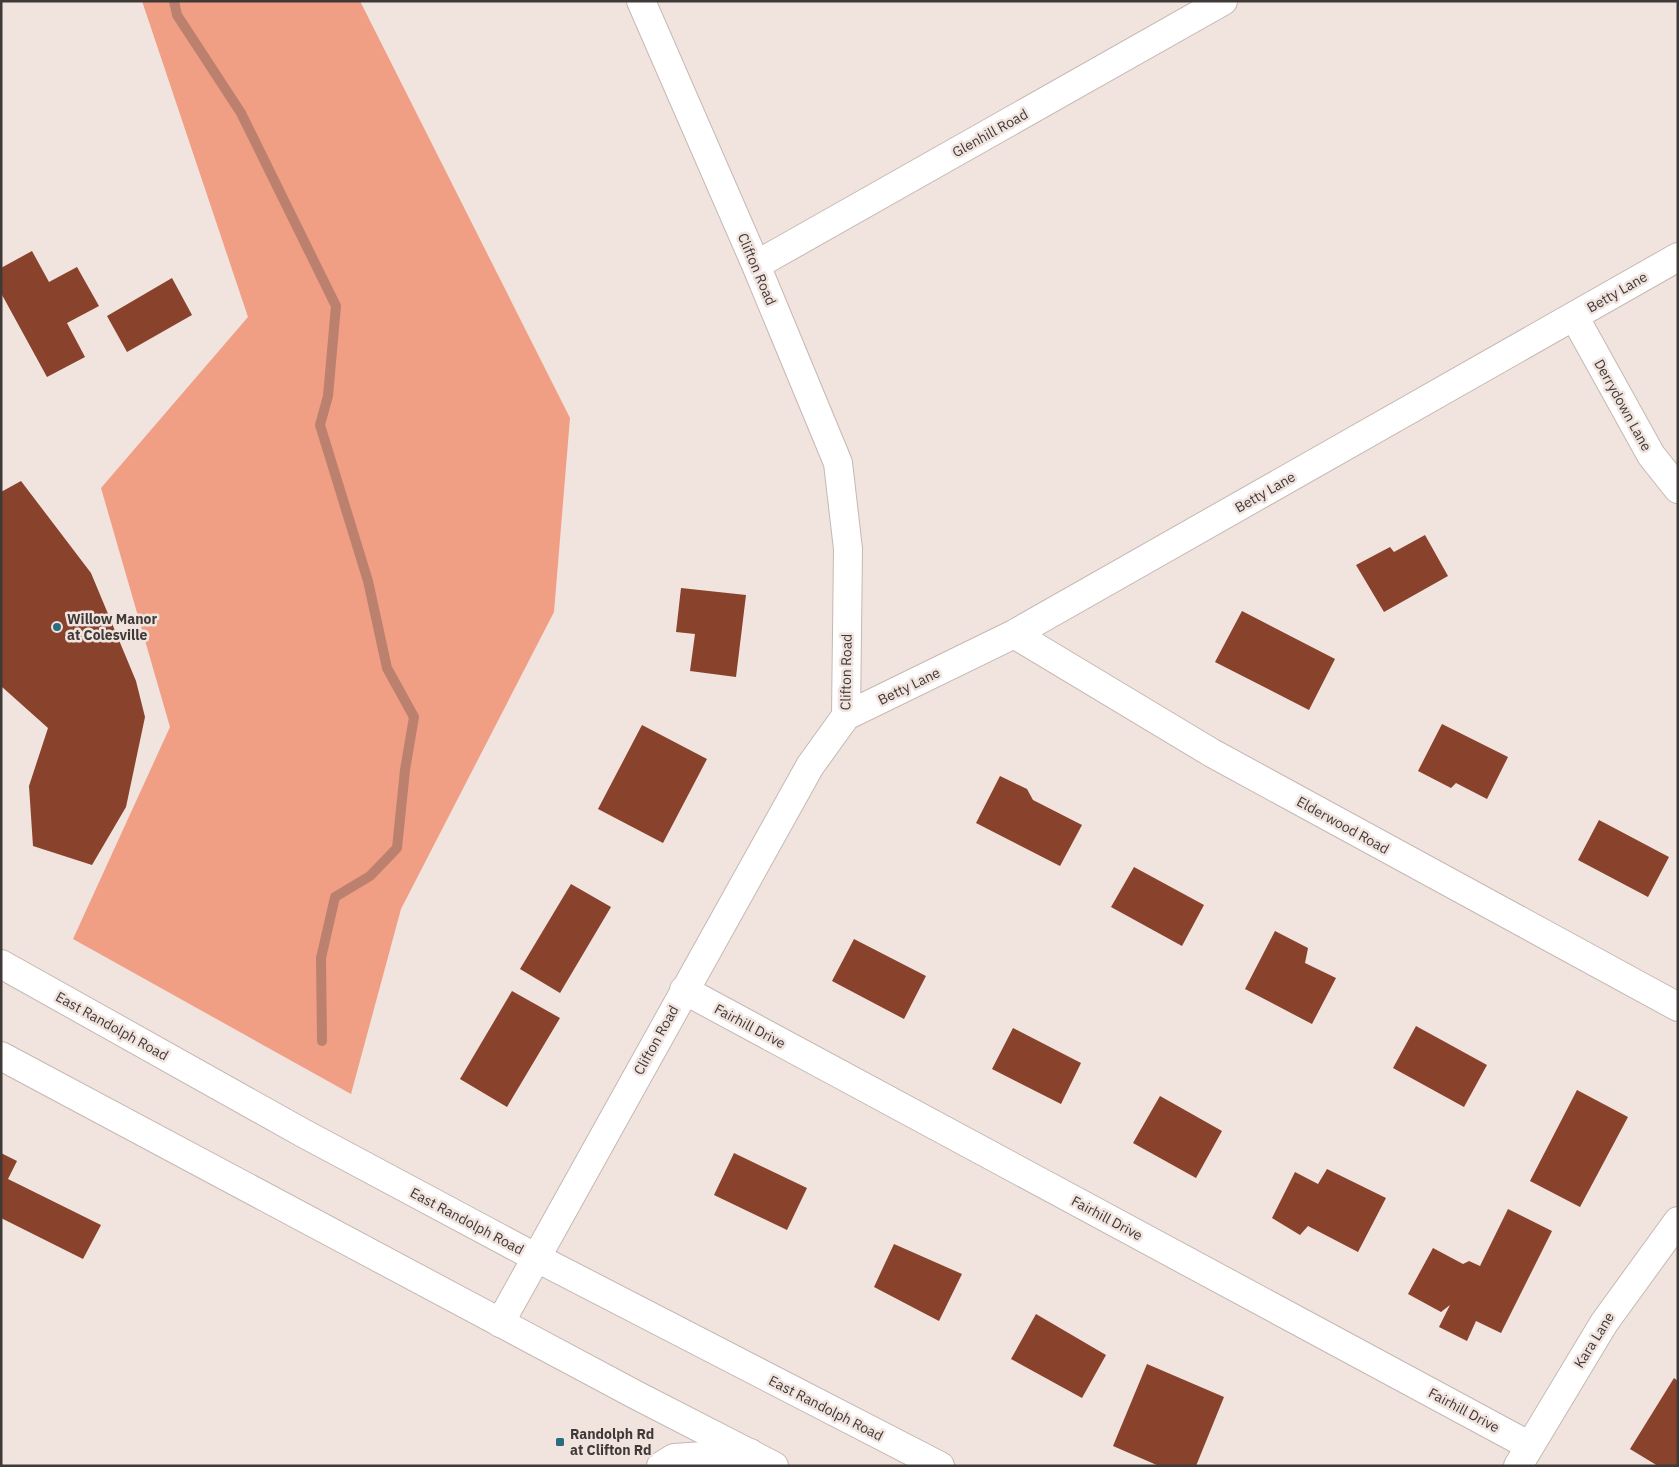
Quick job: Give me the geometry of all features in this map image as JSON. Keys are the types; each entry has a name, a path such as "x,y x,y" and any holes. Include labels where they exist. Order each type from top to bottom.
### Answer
{"street":[{"name":"Clifton Road","path":"500,1322 810,766 846,716 848,549 838,463 756,265 640,1"},
{"name":"Glenhill Road","path":"756,265 1223,1"},
{"name":"Betty Lane","path":"846,716 1014,634 1678,257"},
{"name":"Derrydown Lane","path":"1574,316 1651,456 1678,489"},
{"name":"Elderwood Road","path":"1014,634 1212,753 1678,1007"},
{"name":"East Randolph Road","path":"1,964 303,1133 535,1257 940,1466"},
{"name":"Fairhill Drive","path":"684,990 1524,1456"},
{"path":"1,1056 774,1466"},
{"name":"Kara Lane","path":"1524,1456 1604,1322 1678,1221"},
{"path":"661,1466 674,1458 750,1453"}],"shaded area":[{"path":"142,1 360,1 570,418 554,612 401,909 351,1094 73,939 170,727 101,488 248,317"}],"building":[{"path":"32,251 49,282 77,267 99,306 67,323 85,357 47,377 1,293 1,268"},
{"path":"172,278 192,315 127,352 107,316"},
{"name":"Willow Manor at Colesville","path":"21,481 91,573 136,681 145,717 126,807 92,865 33,846 29,786 48,728 1,686 1,492"},
{"path":"1425,535 1448,576 1384,612 1356,565 1390,547 1394,552"},
{"path":"681,588 746,595 736,677 690,671 695,634 676,632"},
{"path":"1242,611 1335,659 1309,710 1215,662"},
{"path":"1442,724 1508,757 1487,799 1456,783 1451,788 1418,771"},
{"path":"642,725 707,759 663,843 598,809"},
{"path":"1000,776 1027,789 1033,800 1082,825 1060,866 976,823"},
{"path":"1599,820 1669,857 1648,897 1578,860"},
{"path":"1134,867 1204,905 1182,946 1111,907"},
{"path":"571,884 611,907 560,993 520,969"},
{"path":"1275,931 1308,948 1305,963 1336,978 1312,1024 1245,989"},
{"path":"854,939 926,976 904,1019 832,981"},
{"path":"512,991 560,1018 507,1107 460,1079"},
{"path":"1416,1026 1487,1065 1464,1107 1393,1068"},
{"path":"1013,1028 1081,1063 1061,1104 992,1069"},
{"path":"1577,1090 1628,1117 1580,1207 1530,1181"},
{"path":"1160,1096 1222,1131 1196,1178 1133,1143"},
{"path":"1,1153 17,1161 8,1179 101,1225 83,1259 1,1218"},
{"path":"734,1153 807,1188 787,1230 714,1195"},
{"path":"1327,1169 1386,1198 1358,1252 1308,1226 1300,1235 1272,1218 1295,1172 1318,1184"},
{"path":"1508,1209 1552,1231 1501,1333 1476,1321 1467,1341 1439,1327 1450,1305 1441,1312 1408,1294 1433,1248 1463,1264 1469,1261 1480,1266"},
{"path":"894,1244 962,1274 939,1321 874,1287"},
{"path":"1036,1314 1106,1355 1082,1398 1011,1359"},
{"path":"1147,1364 1224,1397 1196,1466 1159,1466 1113,1446"},
{"path":"1674,1378 1678,1381 1678,1466 1658,1466 1630,1449"}],"waterway":[{"path":"174,1 177,15 241,113 336,306 328,396 320,425 368,581 387,668 414,717 405,770 397,848 370,876 335,897 321,958 322,1041"}],"place":[{"name":"Willow Manor at Colesville","path":"57,627"},
{"name":"Randolph Rd at Clifton Rd","path":"560,1442"}]}
